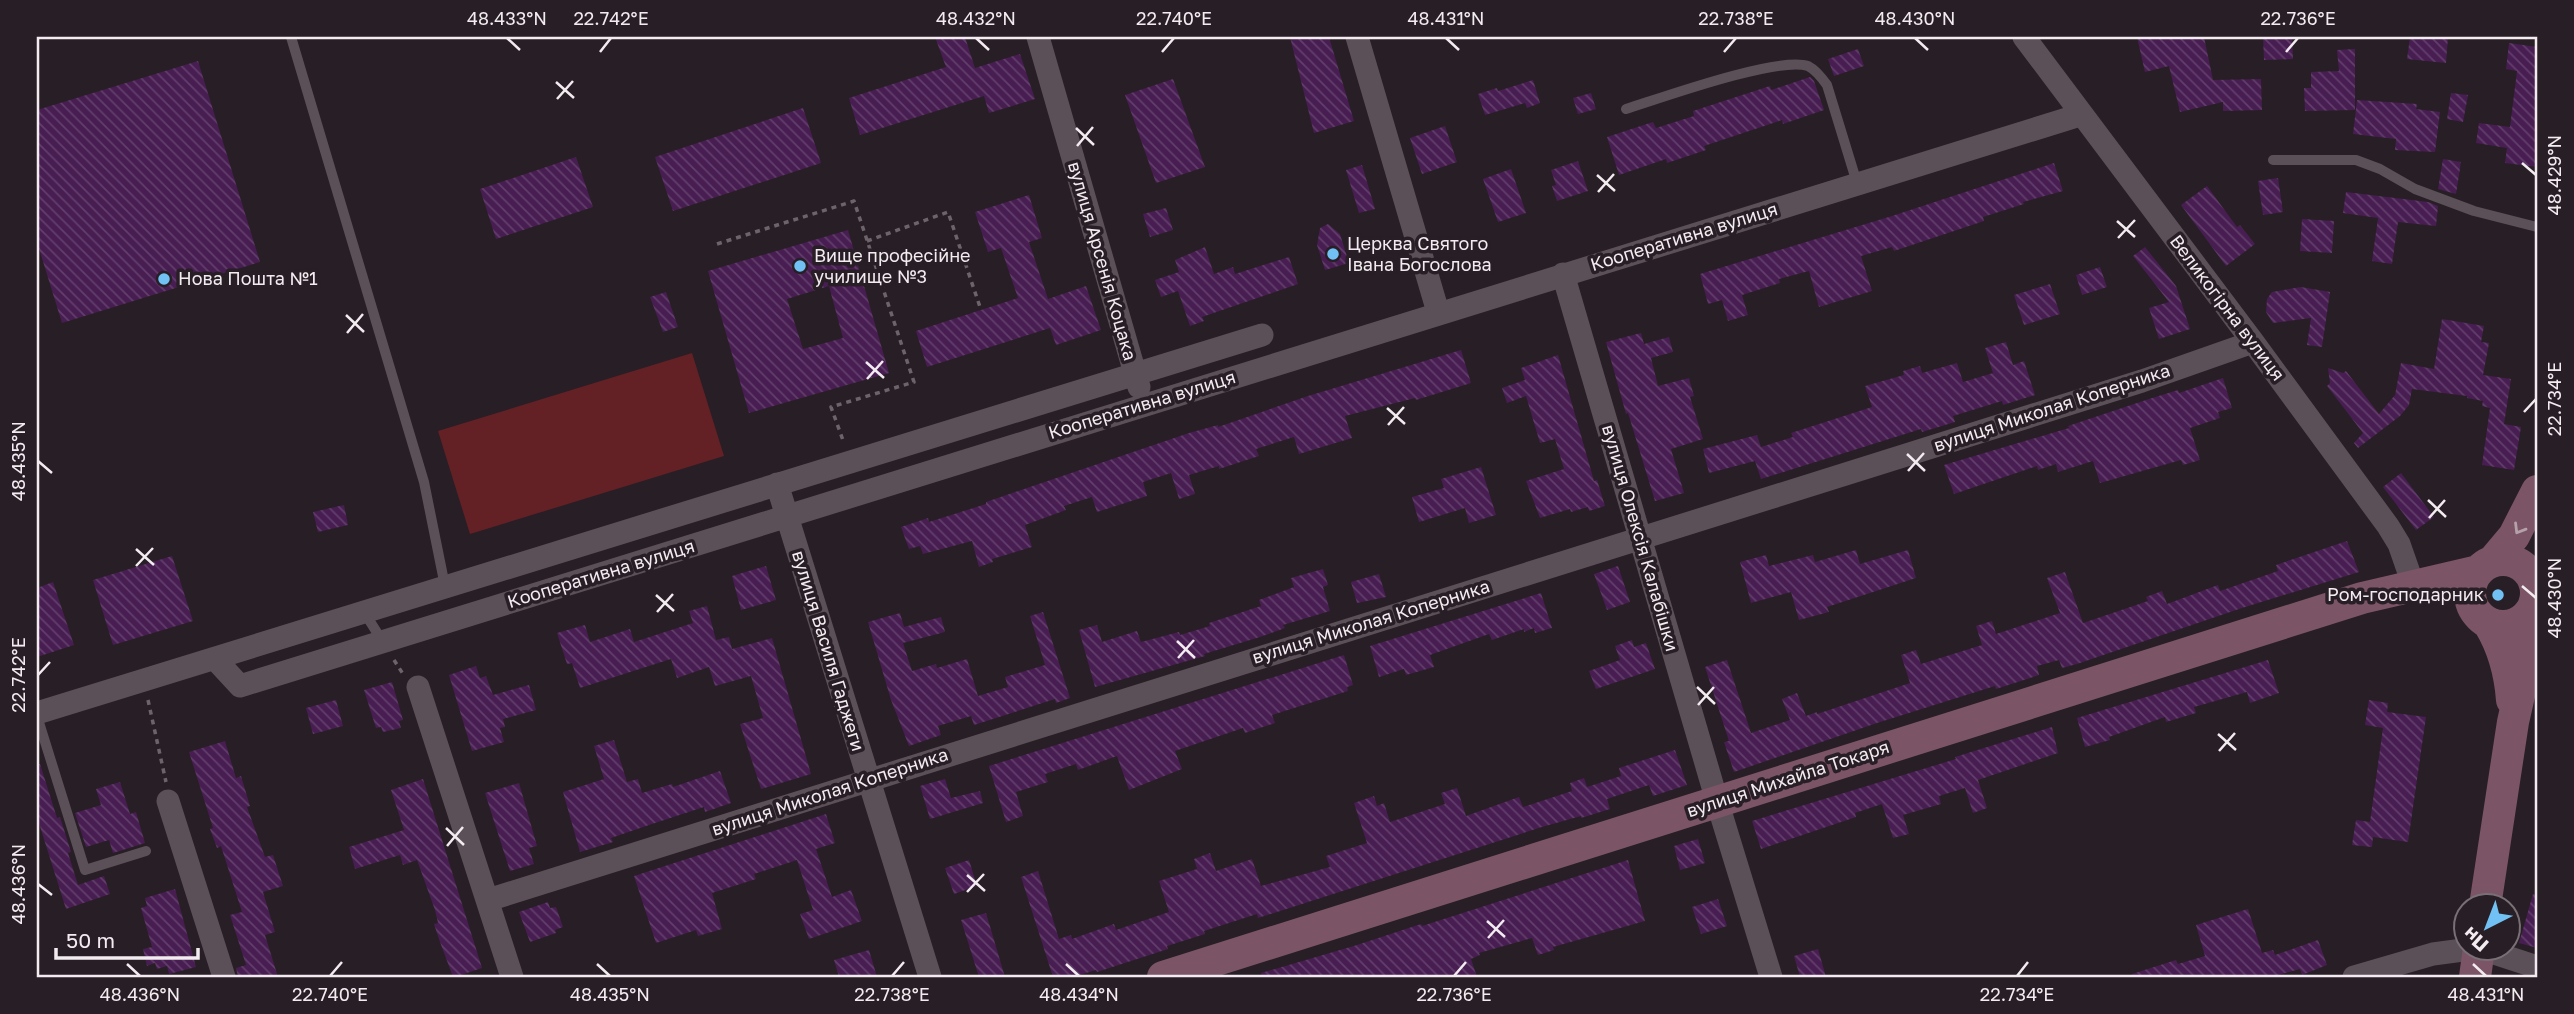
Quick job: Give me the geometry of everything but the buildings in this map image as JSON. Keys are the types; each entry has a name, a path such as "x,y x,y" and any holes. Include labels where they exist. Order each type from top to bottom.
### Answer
{"street":[{"name":"вулиця Арсенія Коцака","path":"1038,37 1144,404"},
{"path":"1357,37 1438,312"},
{"name":"Великогірна вулиця","path":"2024,37 2388,526 2399,544 2414,587"},
{"name":"Кооперативна вулиця","path":"215,659 240,686 1438,312 2080,115"},
{"name":"вулиця Олексія Калабішки","path":"1563,274 1717,802 1771,977"},
{"name":"Кооперативна вулиця","path":"37,714 1262,335"},
{"name":"вулиця Миколая Коперника","path":"488,900 2142,381 2253,342"},
{"name":"вулиця Василя Гаджеги","path":"777,484 930,977"},
{"path":"2513,722 2505,659 2498,638 2470,601 2472,580 2514,536 2537,491"},
{"path":"2485,566 2514,562 2523,566 2530,574 2536,596 2529,648 2513,722 2487,892"},
{"name":"вулиця Михайла Токаря","path":"1163,977 2349,602 2414,587 2485,566"},
{"path":"2414,587 2458,604 2498,626 2516,624 2531,612 2536,596"},
{"path":"418,687 512,977"},
{"path":"168,801 224,977"},
{"path":"2354,977 2452,951"}],"lane":[{"path":"291,37 424,482 445,586"},
{"path":"1626,109 1731,75 1798,64 1810,67 1827,85 1857,183"},
{"path":"2273,160 2356,160 2380,169 2415,189 2474,211 2537,227"},
{"path":"363,612 386,641"},
{"path":"37,714 85,870 146,851"}],"path":[{"path":"717,244 854,201 914,382 831,407 851,462"},
{"path":"867,241 948,212 981,310"},
{"path":"386,641 401,671 418,687"},
{"path":"143,680 166,778 168,801"}],"shaded area":[{"path":"692,353 724,456 470,534 438,431"}],"place":[{"name":"Церква Святого Івана Богослова","path":"1333,254"},
{"name":"Вище професійне училище №3","path":"800,266"},
{"name":"Нова Пошта №1","path":"164,279"},
{"name":"Ром-господарник","path":"2498,595"}]}
